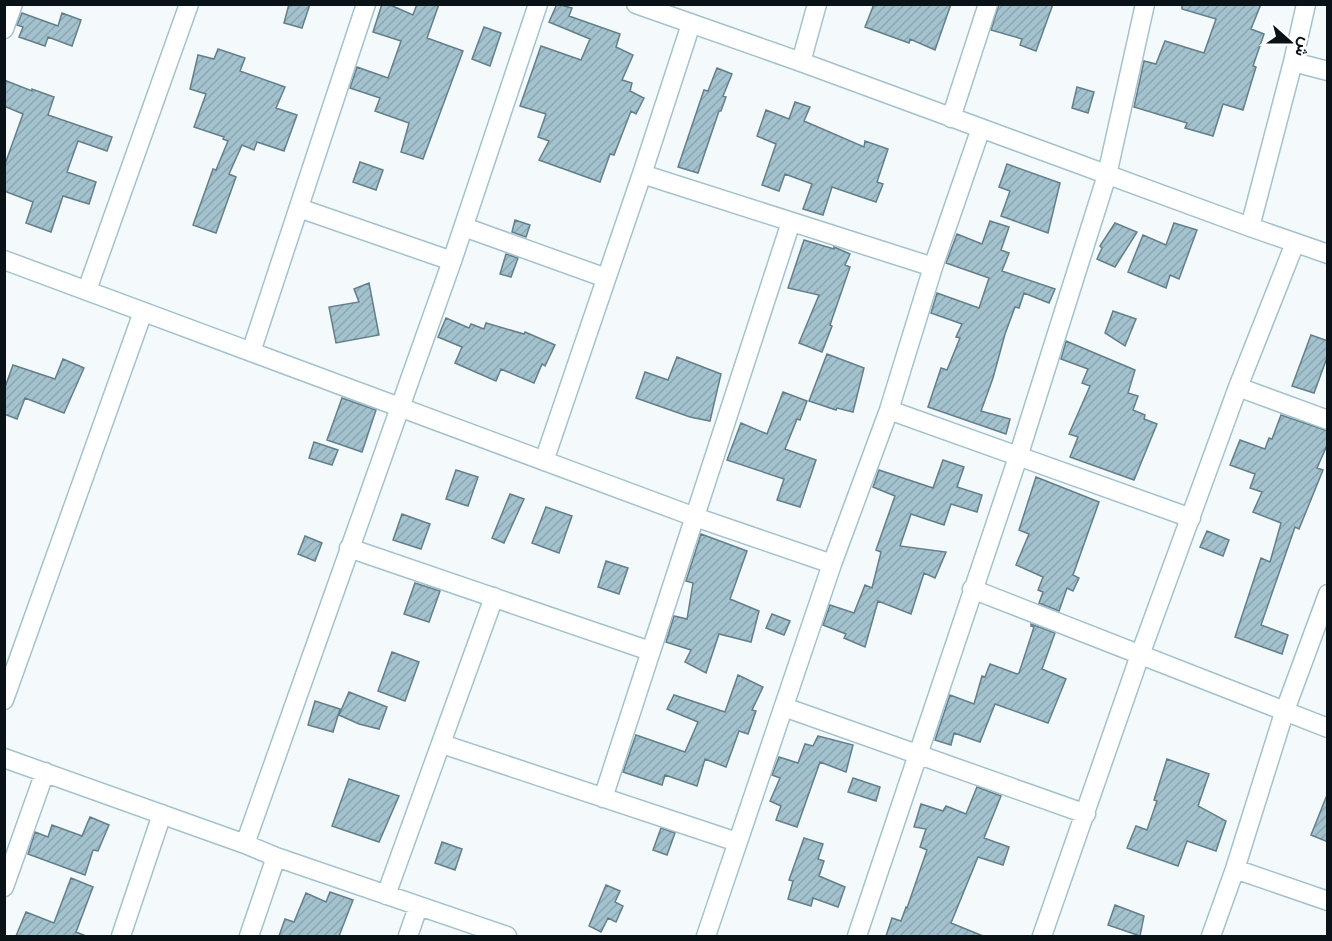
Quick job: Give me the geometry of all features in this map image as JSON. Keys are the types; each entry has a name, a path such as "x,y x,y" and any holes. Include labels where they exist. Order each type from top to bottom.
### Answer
{"street":[{"path":"4,29 13,4"},
{"path":"251,352 366,4"},
{"path":"245,844 453,261 538,4"},
{"path":"636,4 659,8 691,24 1328,254"},
{"path":"801,62 817,4"},
{"path":"951,118 988,4"},
{"path":"857,936 1018,457 1107,174 1145,4"},
{"path":"1250,227 1306,4"},
{"path":"87,290 183,6"},
{"path":"544,461 691,24"},
{"path":"1293,63 1328,70"},
{"path":"706,936 832,564 889,410 933,267 981,128"},
{"path":"642,174 933,267"},
{"path":"299,208 453,261"},
{"path":"603,798 791,222"},
{"path":"464,227 606,278"},
{"path":"1042,936 1140,655 1238,387 1295,243"},
{"path":"5,260 695,517 832,564"},
{"path":"4,700 143,312"},
{"path":"1238,387 1328,420"},
{"path":"889,410 1191,518"},
{"path":"349,548 650,651"},
{"path":"972,590 1284,713 1328,728"},
{"path":"1211,936 1235,869 1284,713 1328,594"},
{"path":"386,895 494,597"},
{"path":"784,707 1086,814"},
{"path":"442,744 737,842"},
{"path":"4,758 245,844 276,858 507,936"},
{"path":"4,887 45,772"},
{"path":"121,936 162,814"},
{"path":"249,936 276,858"},
{"path":"1235,869 1328,901"},
{"path":"408,936 418,907"}],"building":[{"path":"289,4 310,4 302,28 284,23"},
{"path":"382,4 388,4 413,15 417,4 439,4 427,38 463,51 423,159 401,152 409,123 375,111 380,98 350,88 357,67 388,78 401,41 373,32"},
{"path":"557,4 572,8 569,16 620,34 616,47 633,55 622,80 632,83 630,91 644,98 636,114 631,111 614,155 610,154 600,182 539,160 549,141 538,137 546,114 520,106 541,46 581,60 590,39 549,22"},
{"path":"874,4 951,4 935,50 910,39 909,43 865,27"},
{"path":"999,4 1053,4 1036,51 1020,45 1022,39 991,30"},
{"path":"1182,4 1261,4 1251,29 1264,34 1253,66 1256,67 1243,110 1223,104 1213,136 1185,128 1187,123 1134,107 1144,61 1156,64 1165,41 1204,53 1216,19 1182,9"},
{"path":"22,13 58,26 62,13 81,20 72,46 48,37 45,46 19,37 23,27 17,25"},
{"path":"484,27 501,33 490,66 472,59"},
{"path":"218,49 245,58 240,71 285,87 276,108 297,115 284,151 257,142 254,150 242,145 229,174 236,177 216,233 193,225 213,169 216,170 228,141 223,139 224,137 194,127 206,94 190,89 198,55 214,59"},
{"path":"717,68 732,74 698,173 678,167 704,90 708,91"},
{"path":"4,80 54,97 48,115 112,137 107,151 78,141 67,172 96,182 89,204 63,196 51,232 26,223 33,202 4,191 4,167 23,114 4,106"},
{"path":"1077,87 1094,92 1088,113 1072,108"},
{"path":"795,102 810,107 804,121 864,147 865,141 888,149 877,182 883,184 876,202 832,187 823,215 803,209 812,184 785,174 779,191 762,185 776,144 757,136 766,110 789,119"},
{"path":"360,162 383,170 376,190 353,182"},
{"path":"1007,164 1060,183 1048,233 1001,216 1010,191 999,187"},
{"path":"515,220 530,225 526,237 512,232"},
{"path":"990,221 1009,227 1001,250 1009,253 1002,271 1055,289 1049,303 1024,293 1019,308 1015,307 1005,334 981,411 1010,419 1006,434 928,407 941,368 947,370 960,338 956,337 962,324 931,313 937,293 979,308 989,278 946,263 957,234 982,244"},
{"path":"1115,223 1137,232 1115,267 1097,259 1102,248 1100,246"},
{"path":"1174,223 1197,230 1179,279 1170,275 1166,288 1128,272 1143,235 1166,245"},
{"path":"804,240 834,249 834,247 850,254 845,265 850,267 822,352 799,343 819,295 788,288"},
{"path":"506,254 518,258 511,277 500,274"},
{"path":"369,283 379,335 336,343 329,307 359,302 354,289"},
{"path":"1113,311 1136,319 1125,346 1105,333"},
{"path":"446,318 469,328 471,324 484,329 486,323 524,334 525,332 555,345 545,366 542,364 534,383 501,369 496,381 455,363 462,347 438,337"},
{"path":"1311,335 1328,341 1328,355 1314,393 1292,386"},
{"path":"1066,341 1135,370 1128,393 1138,396 1133,410 1145,415 1144,419 1157,424 1134,480 1070,457 1078,437 1069,434 1090,386 1082,383 1088,369 1061,359"},
{"path":"827,354 864,368 853,412 837,408 836,410 809,401"},
{"path":"677,357 721,374 710,421 690,417 636,398 645,372 668,380"},
{"path":"63,359 84,368 64,413 25,398 17,419 4,414 4,390 13,365 55,379"},
{"path":"783,392 807,401 785,449 816,460 800,507 777,500 784,479 727,460 741,423 767,434"},
{"path":"342,398 376,410 362,452 327,440"},
{"path":"1281,415 1328,431 1328,443 1317,468 1323,470 1299,529 1295,527 1261,625 1288,635 1282,654 1235,637 1261,558 1270,562 1281,523 1253,512 1262,492 1250,488 1255,474 1230,465 1240,440 1265,449 1269,438 1272,439"},
{"path":"314,442 338,450 332,465 309,458"},
{"path":"943,460 964,467 957,487 982,495 977,512 951,504 944,525 911,514 900,546 946,552 935,578 924,573 911,614 878,601 865,647 844,638 846,634 823,625 830,605 854,613 865,585 872,588 881,552 876,550 895,496 873,487 879,470 933,488"},
{"path":"456,470 478,477 468,506 446,499"},
{"path":"1036,477 1099,502 1073,575 1079,578 1073,591 1067,588 1059,611 1039,603 1043,592 1038,590 1043,577 1016,565 1029,534 1019,530"},
{"path":"510,494 524,499 504,543 492,538"},
{"path":"546,507 572,516 559,553 532,543"},
{"path":"402,514 430,524 421,549 393,540"},
{"path":"1207,531 1229,540 1223,556 1200,547"},
{"path":"701,534 747,551 730,599 759,611 751,642 719,634 706,673 685,662 691,650 666,642 674,616 687,619 693,583 686,581"},
{"path":"305,536 322,543 315,561 298,554"},
{"path":"606,561 628,568 619,594 598,587"},
{"path":"415,583 440,591 429,622 404,614"},
{"path":"772,614 790,621 784,635 766,628"},
{"path":"1031,624 1055,633 1042,669 1066,679 1048,723 995,704 980,742 954,733 951,745 935,740 950,695 974,704 982,676 985,677 990,664 1019,673 1034,627"},
{"path":"392,652 419,662 405,701 378,691"},
{"path":"738,675 763,687 752,710 756,711 748,734 739,731 726,767 705,759 697,786 665,775 662,785 623,772 636,735 685,752 698,722 667,709 674,695 725,712"},
{"path":"349,692 387,707 379,729 359,724 339,715"},
{"path":"315,701 340,709 333,732 308,725"},
{"path":"818,736 853,745 846,772 820,762 797,827 776,820 781,806 770,801 780,778 772,775 779,757 798,763 805,744 813,746"},
{"path":"1167,759 1209,774 1198,806 1226,821 1216,851 1187,841 1178,866 1127,848 1136,826 1147,830"},
{"path":"853,778 880,787 876,801 848,792"},
{"path":"349,779 399,796 379,842 332,826"},
{"path":"977,787 1001,796 984,838 1009,847 1003,865 978,857 951,923 983,936 886,936 892,918 901,921 927,850 920,847 926,829 914,827 921,804 943,811 946,806 966,814"},
{"path":"1328,795 1328,842 1311,835"},
{"path":"90,817 109,825 98,851 93,850 85,875 28,854 35,832 48,837 52,825 82,836"},
{"path":"661,828 675,833 667,855 653,850"},
{"path":"804,838 823,844 818,859 824,861 819,876 845,887 838,907 813,898 811,906 788,899 793,881 789,880"},
{"path":"442,842 462,849 455,870 435,863"},
{"path":"71,878 93,887 76,932 86,936 16,936 26,912 54,923"},
{"path":"606,885 620,891 615,902 623,906 616,922 608,918 601,932 589,926"},
{"path":"330,892 353,900 339,936 279,936 285,919 294,922 306,893 326,902"},
{"path":"1115,905 1144,916 1140,936 1108,925"}]}
